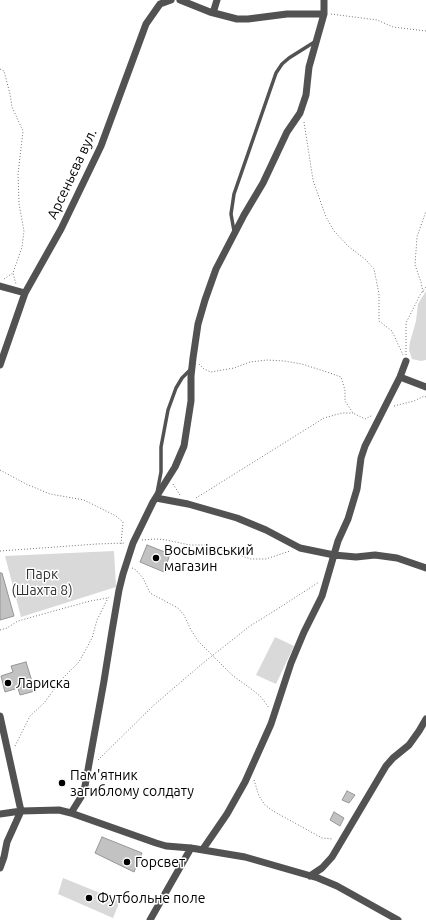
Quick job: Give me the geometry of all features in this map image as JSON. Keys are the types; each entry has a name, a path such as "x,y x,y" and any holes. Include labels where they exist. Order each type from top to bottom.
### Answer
{"street":[{"name":"Арсеньєва вул.","path":"0,365 22,293 61,229 101,146 146,24 160,4 171,0"},
{"path":"180,0 213,13 237,19 287,14 324,14"},
{"path":"213,13 217,0"},
{"path":"72,813 81,797 89,769 119,590 126,565 134,542 156,498 175,467 184,446 191,401 193,358 198,324 204,300 216,269 244,215 263,183 287,132 300,113 306,95 309,67 324,14 324,0"},
{"path":"0,286 22,293"},
{"path":"203,849 227,814 246,782 274,715 291,663 304,632 322,596 338,541 350,511 365,446 400,378 406,361"},
{"path":"400,378 426,388"},
{"path":"156,498 188,504 237,518 266,530 300,548 334,555 356,557 375,555 397,558 426,568"},
{"path":"0,716 21,811 8,842 0,868"},
{"path":"310,876 327,864 386,766 409,745 426,719"},
{"path":"419,731 426,735"},
{"path":"0,814 21,811 59,810 72,813 166,846 203,849 245,857 310,876 337,886 398,920"},
{"path":"150,920 191,848"},
{"path":"0,850 4,857"}],"lane":[{"path":"234,234 231,214 234,194 276,73 282,64 289,58 317,40"},
{"path":"156,498 161,472 161,447 168,410 176,388 182,378 192,369"}],"path":[{"path":"324,14 377,20 393,26 426,31"},
{"path":"0,69 4,72 12,107 23,131 18,174 19,204 24,231 22,247 13,273 0,281"},
{"path":"304,122 313,180 326,217 334,231 348,246 366,260 374,269 379,294 379,321 392,331 406,361"},
{"path":"423,292 415,264 417,237 426,211"},
{"path":"13,273 22,293"},
{"path":"406,361 406,323 426,287"},
{"path":"193,358 204,369 211,372 234,368 250,362 267,360 302,364 330,373 340,377 345,390 345,401 353,413"},
{"path":"170,476 174,485 188,504 253,461 271,452 324,418 342,413 353,413 365,419 384,409 401,405 424,396 426,397"},
{"path":"0,470 50,494 84,500 116,516 123,522 121,544"},
{"path":"0,551 97,544 121,544 157,539 190,545 206,545 251,559 266,558 300,548"},
{"path":"126,565 136,570 143,578 150,593 178,608 184,615 190,630 198,641 232,675 260,697 274,715"},
{"path":"89,769 154,705 212,656 250,626 329,575"},
{"path":"0,630 7,628 18,621 90,601 108,598 119,590"},
{"path":"8,755 15,746 30,716 44,702 82,657 92,638 97,620 108,598"},
{"path":"251,769 259,796 265,805 273,811 322,838 344,838"}],"green space":[{"path":"426,291 426,360 421,361 412,359 409,350 416,321 418,304"},
{"name":"Парк (Шахта 8)","path":"114,551 116,587 21,617 5,556"},
{"path":"275,637 294,646 276,684 256,675"},
{"name":"Футбольне поле","path":"63,878 120,901 113,918 58,894"}],"building":[{"name":"Восьмівський магазин","path":"147,545 170,554 164,572 140,562"},
{"path":"0,573 2,573 14,616 0,620"},
{"path":"26,662 35,691 20,695 18,688 5,692 1,676 13,672 11,666"},
{"path":"347,791 355,795 349,803 342,800"},
{"path":"334,812 344,818 340,826 330,820"},
{"name":"Горсвет","path":"102,837 142,853 134,872 95,853"}],"place":[{"name":"Восьмівський магазин","path":"156,558"},
{"name":"Лариска","path":"8,683"},
{"name":"Пам'ятник загиблому солдату","path":"62,783"},
{"name":"Горсвет","path":"127,862"},
{"name":"Футбольне поле","path":"89,898"}]}
